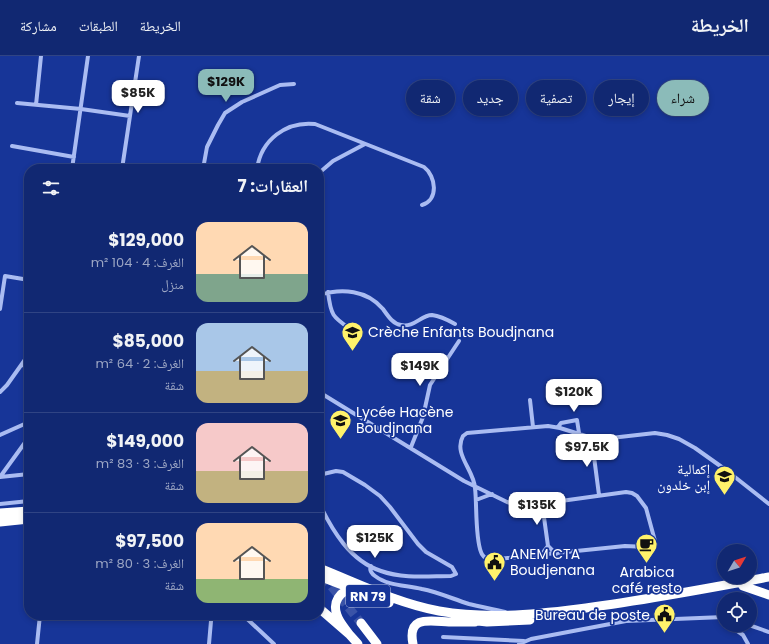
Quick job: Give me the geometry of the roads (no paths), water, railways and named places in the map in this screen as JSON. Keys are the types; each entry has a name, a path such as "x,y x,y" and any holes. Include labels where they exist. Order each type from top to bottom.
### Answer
{"highway":[{"path":"0,513 24,511"},
{"path":"0,522 24,520"},
{"name":"RN 79","path":"324,570 366,587"},
{"path":"349,634 337,616 337,600 341,593 346,590 366,587 390,598 438,610 480,615 513,615 548,613 605,606 769,577"},
{"name":"RN 79","path":"324,578 391,604 419,612 450,618 487,622"},
{"path":"413,644 412,631 414,626 424,621 519,621 609,609 769,582"},
{"path":"743,586 769,595"},
{"path":"324,612 358,644"},
{"path":"361,623 377,644"}],"street":[{"path":"36,105 41,56"},
{"path":"73,164 88,56"},
{"path":"123,164 139,56"},
{"path":"204,164 207,147 225,113 242,102 280,85 294,84"},
{"path":"17,103 81,109 130,116"},
{"path":"258,164 259,155 277,133 296,125 315,124 424,167 433,180 433,194 428,202 422,205"},
{"path":"324,168 333,161 365,144"},
{"path":"12,146 74,157"},
{"path":"0,277 5,276 24,279"},
{"path":"0,309 5,276"},
{"path":"324,293 341,290 367,296 378,303 394,322 401,326 409,326 426,316 432,315 442,317 455,324"},
{"path":"328,292 332,314 335,318 353,331"},
{"path":"411,447 423,417 430,385 459,341"},
{"path":"0,392 24,362"},
{"path":"324,395 411,447 464,481 475,486 492,494 507,502 517,505 542,503 626,492 637,496 646,508 655,541 653,546 648,547 625,546 489,560 484,558 479,547 475,486 461,452 460,446 463,436 467,433 548,426 558,427 592,438 602,439 655,432 679,439 726,470 769,504"},
{"path":"530,400 533,427"},
{"path":"558,427 561,423 577,420 578,433"},
{"path":"0,435 24,424"},
{"path":"586,436 592,449 598,495"},
{"path":"592,449 602,439"},
{"path":"0,477 24,444"},
{"path":"324,474 336,471 343,472 380,496 390,506 418,544 426,552 452,567 456,574 452,576 417,576 380,571 349,550 331,526 324,512"},
{"path":"0,477 24,475"},
{"path":"476,500 492,494"},
{"path":"0,504 24,502"},
{"path":"542,503 548,546 556,554"},
{"path":"541,555 548,546"},
{"path":"371,566 371,572 387,582 422,589 469,604 492,608 513,615"},
{"path":"519,644 531,639 626,622 717,617"},
{"path":"37,644 39,620"},
{"path":"209,644 211,620"},
{"path":"249,620 274,644"},
{"path":"757,628 769,632"},
{"path":"739,632 743,635 748,644"},
{"path":"443,637 526,641"}],"tunnel":[{"path":"324,577 361,623"}],"place":[{"name":"Crèche Enfants Boudjnana","path":"353,352"},
{"name":"Lycée Hacène Boudjnana","path":"341,440"},
{"name":"إكمالية إبن خلدون","path":"725,496"},
{"name":"Arabica café resto","path":"647,564"},
{"name":"ANEM CTA Boudjenana","path":"495,582"},
{"name":"Bureau de poste","path":"665,634"}]}
